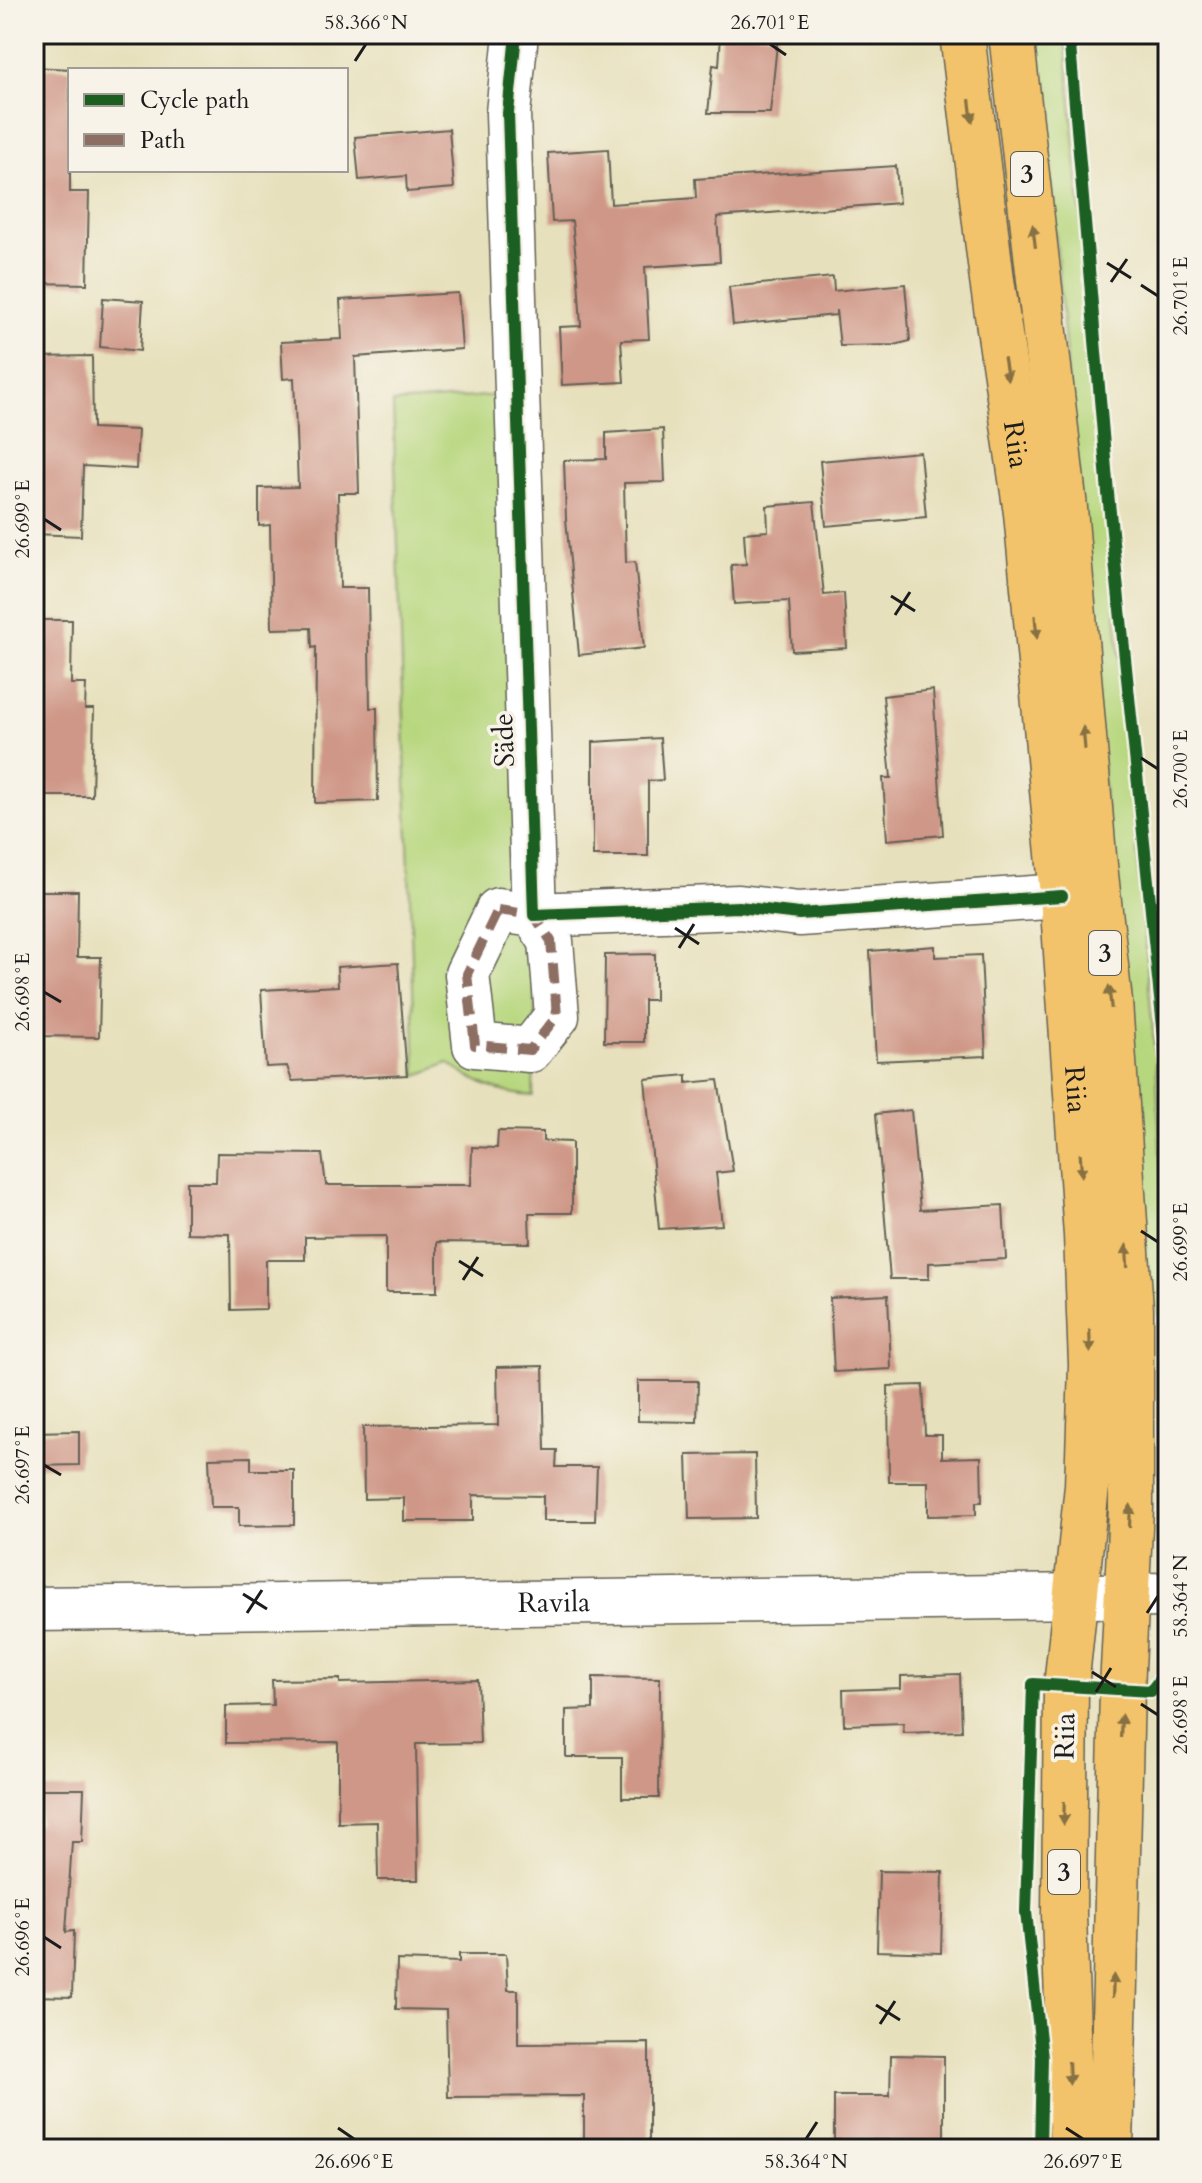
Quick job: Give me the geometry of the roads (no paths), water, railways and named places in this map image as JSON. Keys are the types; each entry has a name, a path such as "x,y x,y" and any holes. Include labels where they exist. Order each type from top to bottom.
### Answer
{"highway":[{"name":"Riia","path":"962,34 992,280 1026,513 1062,896 1086,1235 1091,1365 1087,1486 1066,1687 1063,1895 1072,2149"},
{"name":"Riia","path":"1011,34 1065,508 1118,1098 1131,1310 1131,1508 1125,1594 1111,2149"}],"street":[{"name":"Säde","path":"516,34 508,113 534,915 739,907 799,914 1062,896"},
{"name":"Ravila","path":"34,1609 1168,1595"}]}
